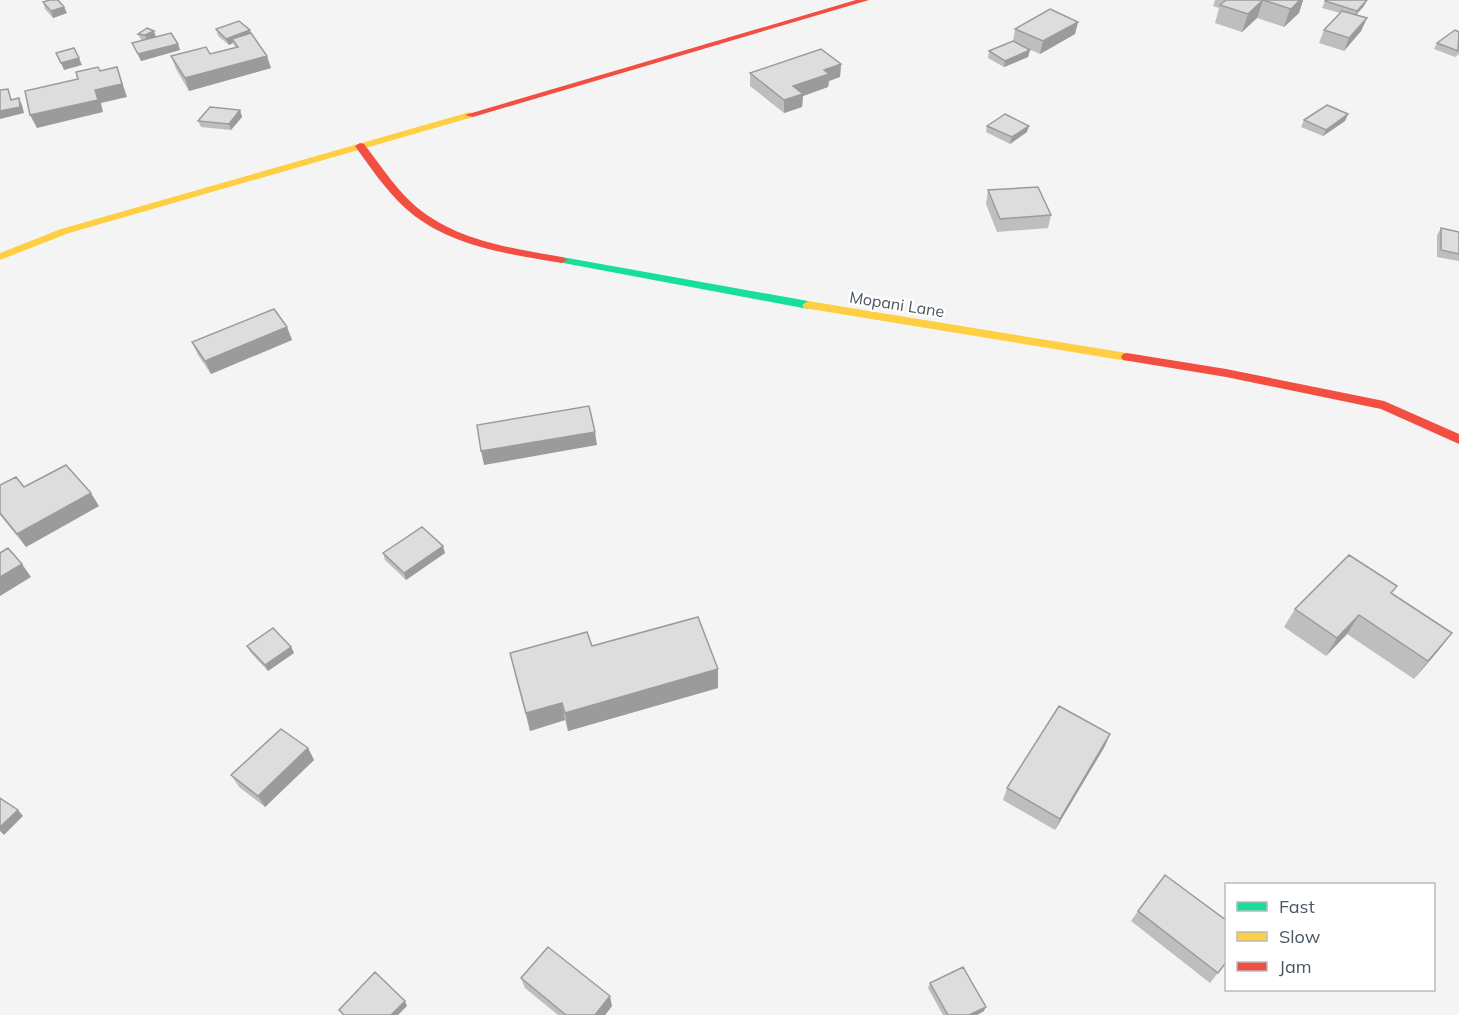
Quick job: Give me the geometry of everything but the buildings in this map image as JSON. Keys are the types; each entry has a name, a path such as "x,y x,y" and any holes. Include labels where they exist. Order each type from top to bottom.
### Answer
{"street":[{"path":"0,257 65,231 814,17 864,0"},
{"name":"Mopani Lane","path":"360,146 413,210 445,229 482,245 764,298 1226,373 1384,405 1459,439"}],"traffic: fast":[{"path":"562,260 808,305"}],"traffic: slow":[{"path":"0,257 65,231 470,115"},
{"path":"808,305 1127,357"}],"traffic: jam":[{"path":"470,115 865,0"},
{"path":"360,146 400,196 430,222 485,244 562,260"},
{"path":"1127,357 1226,373 1384,405 1459,439"}]}
